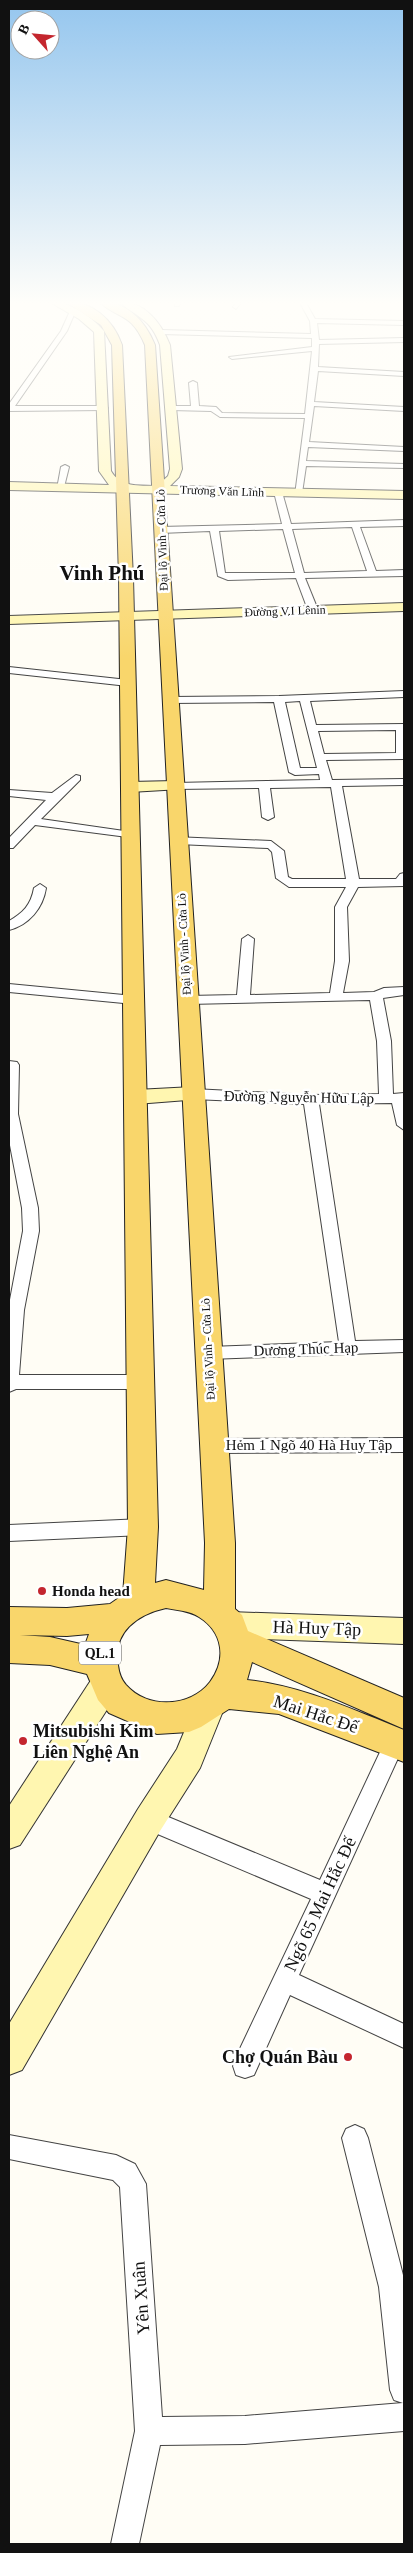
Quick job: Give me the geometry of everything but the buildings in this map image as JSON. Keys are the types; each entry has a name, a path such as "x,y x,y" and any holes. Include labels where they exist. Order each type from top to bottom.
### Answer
{"main road":[{"path":"104,420 106,473 111,481 124,489"},
{"name":"Đại lộ Vinh - Cửa Lò","path":"121,420 124,489 145,592 165,619 148,654 128,683 144,1527 127,1610"},
{"name":"Đại lộ Vinh - Cửa Lò","path":"155,420 160,489 160,530 145,592 127,620 148,654 170,700 220,1544 229,1626"},
{"path":"160,489 176,472 172,420"},
{"name":"Trương Văn Lĩnh","path":"9,486 404,496"},
{"name":"Đường V.I Lênin","path":"165,619 313,610 404,607"},
{"name":"Đường V.I Lênin","path":"165,619 404,616"},
{"path":"9,620 165,619"},
{"path":"9,628 127,620"},
{"path":"130,788 175,786"},
{"path":"136,1097 193,1094"},
{"name":"QL.1","path":"9,1621 67,1622 127,1610 166,1594 186,1596 204,1601 229,1626"},
{"name":"QL.1","path":"127,1610 105,1632 100,1650 103,1673 117,1699 125,1705 152,1717 172,1718 186,1716 218,1699"},
{"path":"9,2057 149,1820 189,1758 218,1699 234,1677 239,1659 229,1626"},
{"name":"Hà Huy Tập","path":"229,1626 404,1631"},
{"name":"Mai Hắc Đế","path":"229,1626 292,1663 401,1734"},
{"name":"QL.1","path":"9,1649 50,1651 103,1673"},
{"path":"9,1834 103,1673"},
{"name":"Mai Hắc Đế","path":"218,1699 279,1699 401,1734"}],"street":[{"path":"298,493 308,420"},
{"path":"305,444 404,449"},
{"path":"302,463 404,466"},
{"path":"60,487 65,466"},
{"path":"278,492 300,576 313,610"},
{"path":"160,530 404,522"},
{"path":"355,524 373,574"},
{"path":"214,529 221,574 224,576 404,573"},
{"path":"9,670 128,683"},
{"path":"170,700 279,699 404,694"},
{"path":"304,698 319,757 331,783 353,882 351,891 341,907 342,961 336,997"},
{"path":"279,699 298,784"},
{"path":"312,728 402,727 403,756 319,757"},
{"path":"295,772 324,771"},
{"path":"9,845 76,778"},
{"path":"175,786 404,782"},
{"path":"264,785 268,816"},
{"path":"9,793 55,797"},
{"path":"32,821 131,836"},
{"path":"178,840 271,845 278,851 282,878 286,882 400,883 404,877"},
{"path":"9,926 33,910 39,900 40,888"},
{"path":"243,998 248,938"},
{"path":"9,988 134,1000"},
{"path":"188,1000 376,996 384,992 404,991"},
{"path":"376,996 396,1098 404,1125"},
{"path":"12,1065 10,1114 16,1174 30,1208 31,1231 15,1285 16,1310 9,1384 141,1382"},
{"name":"Đường Nguyễn Hữu Lập","path":"193,1094 311,1100 396,1098"},
{"path":"311,1100 348,1348"},
{"name":"Dương Thúc Hạp","path":"209,1353 404,1346"},
{"name":"Hẻm 1 Ngõ 40 Hà Huy Tập","path":"214,1446 404,1445"},
{"path":"9,1533 144,1527"},
{"name":"Ngõ 65 Mai Hắc Đế","path":"245,2066 324,1894 401,1734"},
{"path":"149,1820 324,1894"},
{"path":"285,1981 404,2036"},
{"path":"355,2138 388,2270 401,2347 404,2390"},
{"name":"Yên Xuân","path":"9,2146 116,2168 126,2173 133,2184 149,2431 125,2544"},
{"path":"149,2431 185,2433 302,2427 404,2417"}],"place":[{"name":"Honda head","path":"42,1591"},
{"name":"Mitsubishi Kim Liên Nghệ An","path":"23,1741"},
{"name":"Chợ Quán Bàu","path":"348,2057"}],"district":[{"name":"Vinh Phú","path":"102,573"}]}
